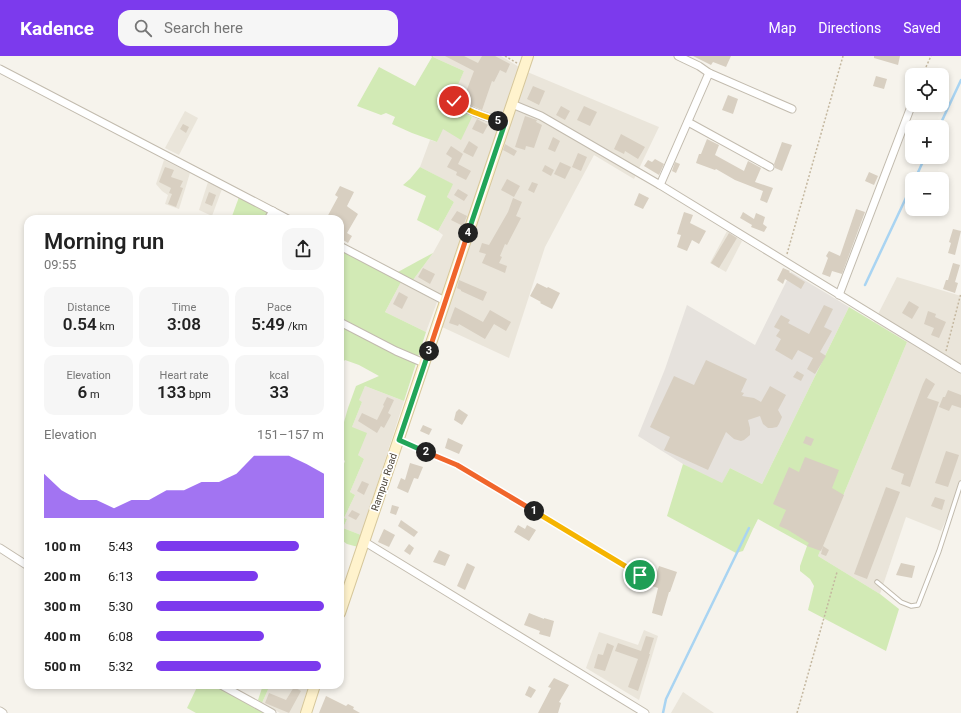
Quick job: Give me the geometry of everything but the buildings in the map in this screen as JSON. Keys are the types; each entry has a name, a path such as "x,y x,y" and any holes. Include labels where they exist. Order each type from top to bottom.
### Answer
{"main road":[{"name":"Rampur Road","path":"344,601 528,56"},
{"path":"306,713 314,689"}],"street":[{"path":"678,56 699,66 709,73 792,109"},
{"path":"0,69 280,215"},
{"path":"660,186 709,73"},
{"path":"454,101 472,112 505,123"},
{"path":"512,104 541,116 660,186 961,369"},
{"path":"839,295 909,112"},
{"path":"688,122 770,167"},
{"path":"270,215 273,211"},
{"path":"344,248 445,301"},
{"path":"344,324 396,351 424,363"},
{"path":"364,542 645,713"},
{"path":"0,548 24,563"},
{"path":"228,689 272,713"}],"lane":[{"path":"877,582 901,602 912,606 918,605 939,551 961,483"}],"path":[{"path":"505,56 524,68"},
{"path":"785,262 843,56"},
{"path":"926,68 930,56"},
{"path":"944,359 961,293"},
{"path":"399,440 457,465 640,575"},
{"path":"797,713 838,572"}],"shaded area":[{"path":"433,56 501,56 519,67 444,297 413,280 433,253 443,235 438,231 454,202 447,197 452,184 420,167 430,140 437,142 442,129 472,118 449,103 464,71"},
{"path":"525,71 659,127 634,179 594,155 545,247 509,358 442,327"},
{"path":"185,111 198,118 179,155 165,148"},
{"path":"164,160 190,173 179,209 165,204 168,195 156,184"},
{"path":"208,182 222,189 212,215 199,210"},
{"path":"727,231 742,241 726,272 710,263"},
{"path":"791,272 849,307 762,484 730,468 722,484 683,464 638,436 665,369 687,305 755,345"},
{"path":"897,277 961,296 961,486 941,531 906,517 880,594 818,556 907,342 874,322"},
{"path":"401,282 437,302 426,332 385,312"},
{"path":"365,386 404,401 361,535 344,528 347,519 344,518 355,495 350,492 364,459 358,455 352,427 362,402 358,400"},
{"path":"644,630 658,636 639,700 586,668 599,632 638,645"},
{"path":"268,689 309,689 301,713 280,713 262,703"},
{"path":"683,692 714,713 671,713"}],"green space":[{"path":"431,56 464,71 450,103 472,117 461,140 443,129 437,142 392,124 395,117 386,113 381,115 357,106 379,67 415,86 432,57"},
{"path":"420,167 453,184 447,197 454,202 438,231 417,220 426,196 403,185"},
{"path":"239,197 273,215 232,215"},
{"path":"344,252 401,282 385,312 426,332 404,401 365,386 359,400 362,402 352,427 367,433 358,455 364,459 350,492 355,495 344,518 344,422 356,386 379,376 359,365 345,360 344,361"},
{"path":"433,253 413,280 398,272 418,261"},
{"path":"849,307 907,342 818,556 880,594 899,609 886,651 808,610 814,586 810,579 800,571 800,566 807,546 758,519 743,551 736,553 667,516 683,464 722,483 730,468 762,484"},
{"path":"344,518 347,519 344,526"},
{"path":"344,528 361,535 358,547 344,542"},
{"path":"196,689 223,689 267,713 196,713 187,708"},
{"path":"262,689 268,689 262,703 258,700"}],"waterway":[{"path":"942,120 961,80"},
{"path":"918,172 922,164"},
{"path":"865,285 905,200"},
{"path":"663,713 666,699 749,528"}],"route":[{"path":"454,101 472,112 505,123 399,440 457,465 640,575"}]}
